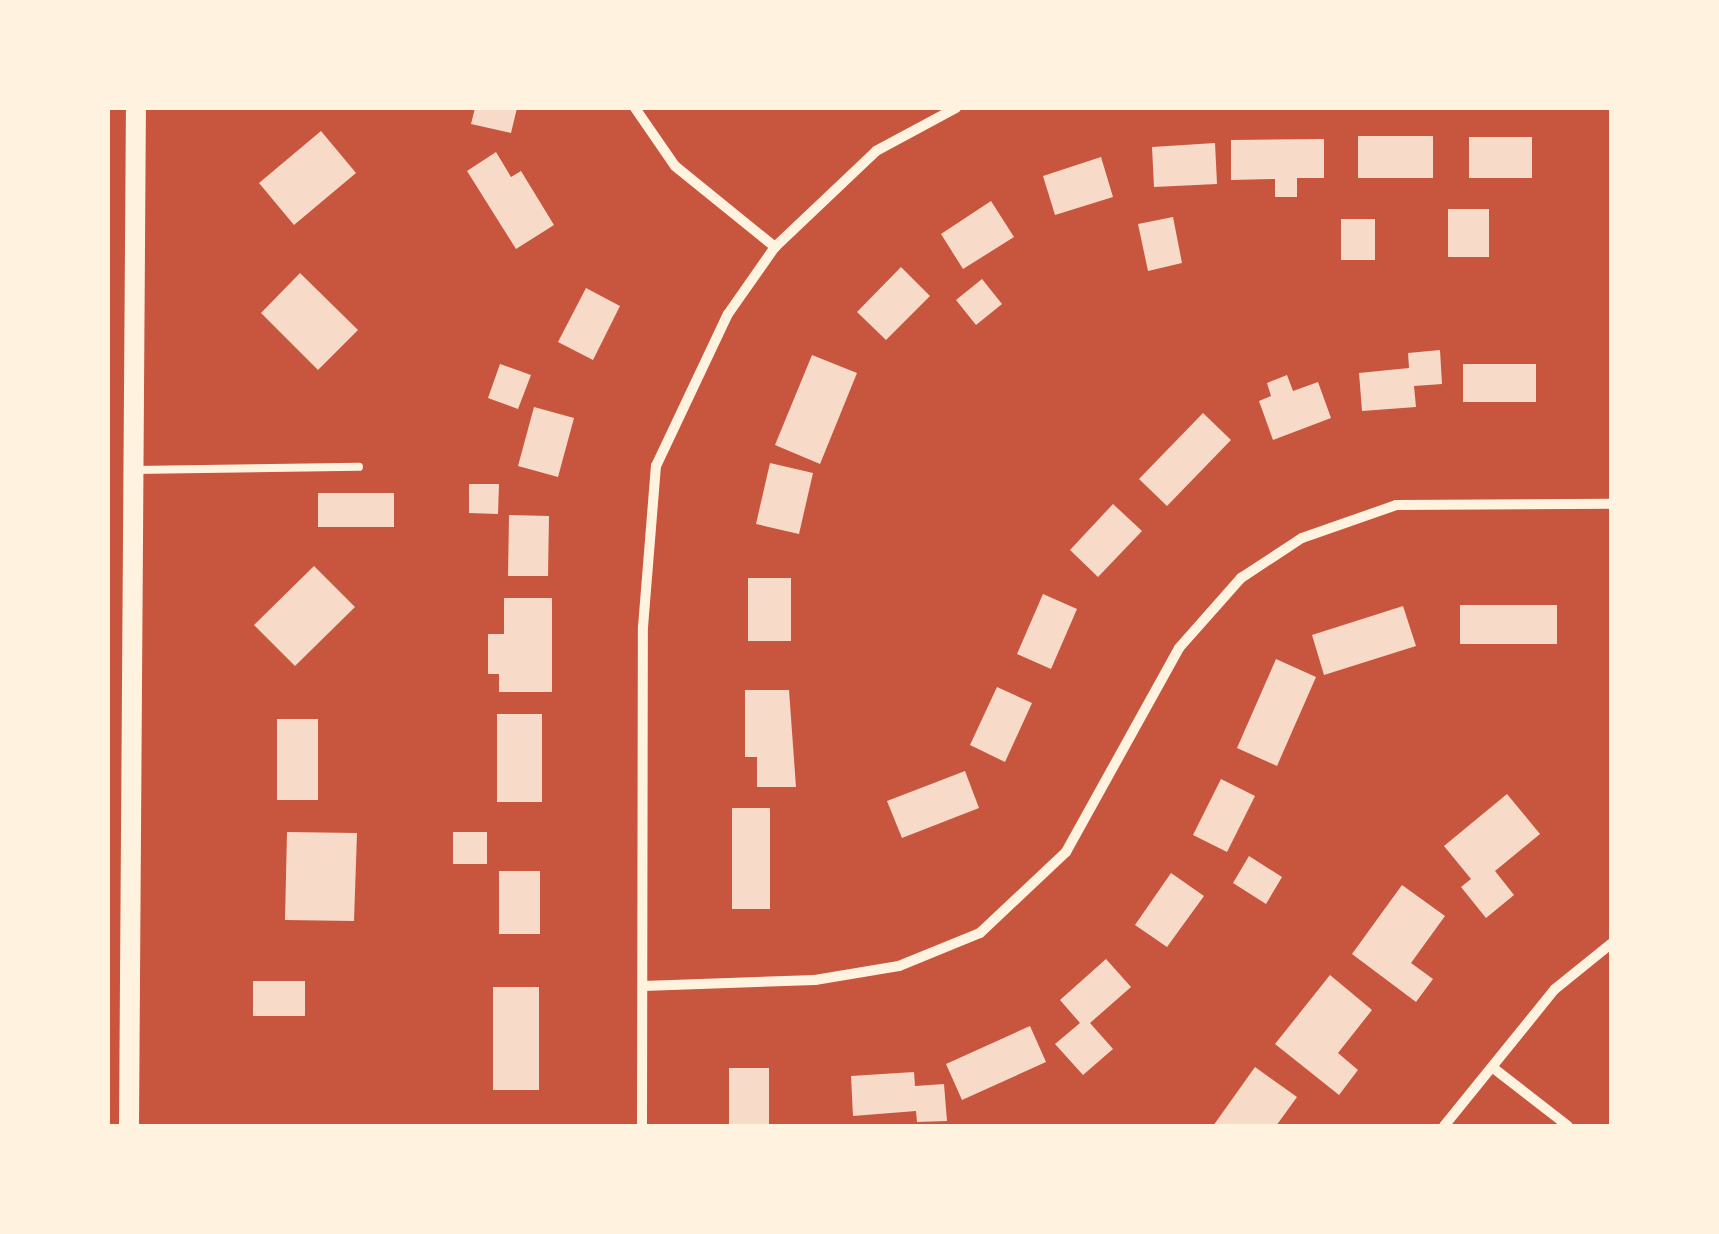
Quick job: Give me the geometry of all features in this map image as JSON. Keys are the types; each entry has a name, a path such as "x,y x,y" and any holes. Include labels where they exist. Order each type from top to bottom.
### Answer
{"main road":[{"path":"129,1126 136,108"}],"street":[{"path":"636,108 674,166 775,247"},
{"path":"642,1126 643,627 656,466 728,314 775,247 876,151 956,108"},
{"path":"643,986 815,980 899,966 980,933 1066,852 1179,648 1241,578 1302,538 1396,504 1612,504"},
{"path":"1444,1126 1555,989 1612,943"},
{"path":"1492,1066 1568,1126"}],"lane":[{"path":"134,470 358,466"}],"building":[{"path":"475,108 517,108 511,133 471,124"},
{"path":"321,131 356,173 294,225 259,183"},
{"path":"1358,136 1433,136 1433,178 1358,178"},
{"path":"1469,137 1532,137 1532,178 1469,178"},
{"path":"1324,139 1324,178 1297,178 1297,197 1275,197 1275,179 1231,180 1231,140"},
{"path":"1215,143 1217,184 1154,187 1152,147"},
{"path":"496,152 511,177 521,171 554,225 516,249 467,171"},
{"path":"1101,157 1113,197 1055,215 1043,176"},
{"path":"991,201 1014,237 963,269 941,234"},
{"path":"1448,209 1489,209 1489,257 1448,257"},
{"path":"1173,217 1182,263 1148,271 1138,224"},
{"path":"1341,219 1375,219 1375,260 1341,260"},
{"path":"901,267 930,296 886,340 857,312"},
{"path":"300,273 358,330 318,370 261,313"},
{"path":"982,279 1002,304 976,325 956,300"},
{"path":"586,288 620,306 593,360 558,342"},
{"path":"1440,350 1442,384 1414,386 1416,407 1362,411 1359,373 1409,368 1408,353"},
{"path":"812,355 857,373 820,464 775,445"},
{"path":"500,364 531,375 518,409 488,398"},
{"path":"1463,364 1536,364 1536,402 1463,402"},
{"path":"1287,375 1293,391 1318,382 1331,418 1273,440 1259,401 1271,396 1267,383"},
{"path":"534,407 574,418 558,477 518,466"},
{"path":"1203,413 1231,440 1167,506 1139,479"},
{"path":"770,463 813,473 799,534 756,524"},
{"path":"469,484 499,484 498,514 469,513"},
{"path":"318,493 394,493 394,527 318,527"},
{"path":"1113,504 1142,531 1098,577 1070,550"},
{"path":"509,515 549,516 548,576 508,576"},
{"path":"314,566 355,607 295,666 254,625"},
{"path":"748,578 791,578 791,641 748,641"},
{"path":"1043,594 1077,609 1051,669 1017,654"},
{"path":"504,598 552,598 552,692 499,692 499,674 488,674 488,634 504,634"},
{"path":"1460,605 1557,605 1557,644 1460,644"},
{"path":"1403,606 1416,646 1324,675 1312,635"},
{"path":"1276,659 1316,677 1277,766 1237,748"},
{"path":"997,687 1032,703 1005,762 970,745"},
{"path":"745,690 789,690 796,787 757,787 757,757 745,757"},
{"path":"497,714 542,714 542,802 497,802"},
{"path":"277,719 318,719 318,800 277,800"},
{"path":"965,771 979,808 902,838 887,801"},
{"path":"1221,779 1255,796 1227,852 1193,835"},
{"path":"1507,794 1540,834 1495,871 1514,895 1486,918 1461,887 1471,879 1444,846"},
{"path":"732,808 770,808 770,909 732,909"},
{"path":"287,832 357,833 354,921 285,920"},
{"path":"453,832 487,832 487,864 453,864"},
{"path":"1249,856 1282,877 1266,904 1233,883"},
{"path":"499,871 540,871 540,934 499,934"},
{"path":"1171,873 1204,896 1167,947 1135,925"},
{"path":"1402,885 1445,916 1411,963 1433,979 1416,1002 1352,954"},
{"path":"1106,959 1131,987 1090,1023 1113,1049 1083,1075 1055,1044 1080,1023 1060,1000"},
{"path":"1330,975 1372,1010 1338,1053 1358,1070 1339,1095 1275,1044"},
{"path":"253,981 305,981 305,1016 253,1016"},
{"path":"493,987 539,987 539,1090 493,1090"},
{"path":"1030,1026 1046,1062 962,1100 946,1064"},
{"path":"1255,1067 1297,1097 1276,1126 1213,1126"},
{"path":"729,1068 769,1068 769,1126 729,1126"},
{"path":"914,1072 915,1086 944,1084 947,1121 917,1122 916,1111 853,1116 851,1076"}]}
